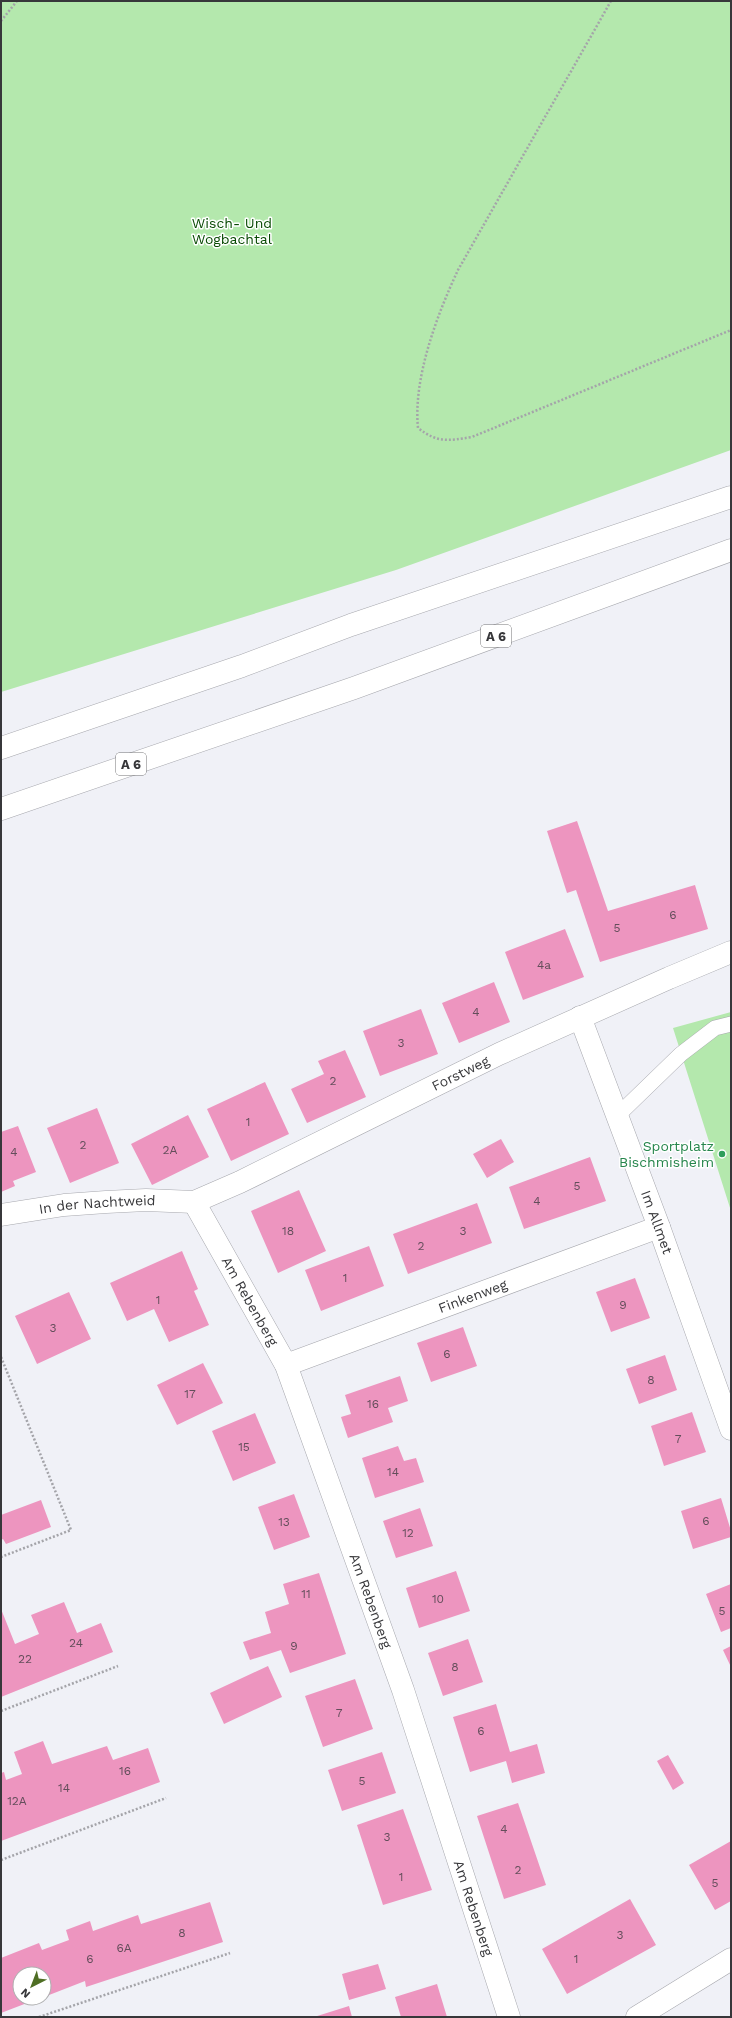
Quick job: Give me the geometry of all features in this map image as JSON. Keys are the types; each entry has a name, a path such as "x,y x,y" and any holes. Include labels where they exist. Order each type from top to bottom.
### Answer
{"main road":[{"path":"1,748 242,666 351,625 731,497"},
{"name":"A 6","path":"1,809 354,688 731,550"},
{"name":"Forstweg","path":"194,1202 240,1182 492,1058 580,1017 731,952"},
{"name":"Im Allmet","path":"580,1017 659,1227 731,1429"},
{"name":"In der Nachtweid","path":"1,1215 64,1205 106,1202 146,1200 194,1202"},
{"name":"Am Rebenberg","path":"194,1202 286,1365 403,1690 509,2017"},
{"name":"Finkenweg","path":"286,1365 659,1227"},
{"path":"637,2017 731,1958"}],"lane":[{"path":"617,1116 681,1054 715,1028 731,1024"}],"path":[{"path":"1,21 17,1"},
{"path":"611,1 458,270 445,299 430,340 416,411 418,428 432,438 454,440 472,437 731,330"},
{"path":"1,1357 71,1530 1,1557"},
{"path":"1,1711 118,1666"},
{"path":"1,1860 166,1798"},
{"path":"39,2017 230,1953"}],"green space":[{"name":"Wisch- Und Wogbachtal","path":"1,1 731,1 731,450 396,570 1,692"},
{"name":"Sportplatz Bischmisheim","path":"731,1012 731,1211 673,1028"}],"building":[{"path":"577,821 608,911 695,885 708,929 600,962 576,890 567,893 547,831"},
{"path":"565,929 584,977 523,1000 505,952"},
{"path":"494,982 510,1022 459,1043 442,1003"},
{"path":"421,1009 438,1054 380,1076 363,1031"},
{"path":"345,1050 366,1097 307,1123 291,1089 324,1074 318,1061"},
{"path":"265,1082 289,1134 231,1161 207,1109"},
{"path":"97,1108 119,1163 70,1183 47,1128"},
{"path":"188,1115 209,1157 152,1185 131,1144"},
{"path":"18,1126 36,1172 13,1181 15,1186 1,1192 1,1132"},
{"path":"501,1139 514,1162 487,1178 473,1154"},
{"path":"590,1157 606,1201 524,1229 509,1187"},
{"path":"299,1190 326,1251 278,1273 251,1211"},
{"path":"477,1203 492,1243 408,1274 393,1234"},
{"path":"369,1246 384,1286 321,1311 305,1270"},
{"path":"182,1251 198,1289 194,1291 209,1325 169,1342 154,1309 127,1321 110,1283"},
{"path":"635,1278 650,1318 611,1332 596,1292"},
{"path":"69,1292 91,1339 37,1364 15,1316"},
{"path":"463,1327 477,1366 431,1382 417,1343"},
{"path":"665,1355 677,1390 639,1404 626,1369"},
{"path":"203,1363 223,1403 177,1425 157,1385"},
{"path":"400,1376 408,1401 388,1408 393,1422 348,1438 341,1417 351,1414 345,1395"},
{"path":"692,1412 706,1452 664,1466 651,1426"},
{"path":"255,1413 276,1463 233,1481 212,1431"},
{"path":"398,1446 404,1461 416,1458 424,1482 375,1498 362,1458"},
{"path":"294,1494 310,1537 274,1550 258,1507"},
{"path":"721,1498 731,1531 731,1537 693,1549 681,1511"},
{"path":"41,1500 51,1527 6,1544 3,1539 1,1540 1,1515"},
{"path":"420,1508 433,1546 396,1558 383,1521"},
{"path":"456,1571 470,1611 419,1628 406,1588"},
{"path":"319,1573 346,1654 290,1673 281,1650 250,1660 243,1642 271,1633 265,1612 289,1604 283,1584"},
{"path":"731,1584 731,1628 721,1632 706,1594"},
{"path":"64,1602 77,1633 101,1623 113,1652 1,1697 1,1609 15,1644 39,1634 31,1615"},
{"path":"468,1639 483,1682 443,1696 428,1653"},
{"path":"731,1646 731,1667 723,1650"},
{"path":"268,1666 282,1697 224,1724 210,1693"},
{"path":"355,1679 373,1729 323,1747 305,1696"},
{"path":"496,1704 510,1752 537,1744 545,1773 512,1783 506,1761 470,1772 453,1717"},
{"path":"43,1741 52,1764 107,1746 113,1760 148,1748 160,1782 1,1841 1,1773 4,1772 6,1780 22,1774 14,1752"},
{"path":"382,1752 396,1793 342,1811 328,1770"},
{"path":"668,1755 684,1783 673,1790 657,1761"},
{"path":"518,1803 546,1885 504,1899 477,1816"},
{"path":"403,1809 432,1890 383,1905 357,1825"},
{"path":"731,1841 731,1901 715,1910 689,1865"},
{"path":"630,1899 656,1945 567,1994 542,1949"},
{"path":"210,1902 223,1942 86,1987 85,1981 52,1994 52,1966 12,1966 12,2006 19,2006 1,2013 1,1958 39,1943 42,1950 69,1940 66,1930 90,1921 93,1931 138,1915 141,1924"},
{"path":"378,1964 386,1989 349,2000 342,1974"},
{"path":"437,1984 447,2017 401,2017 395,1997"},
{"path":"349,2006 352,2017 314,2017"}],"place":[{"name":"Sportplatz Bischmisheim","path":"722,1154"}]}
